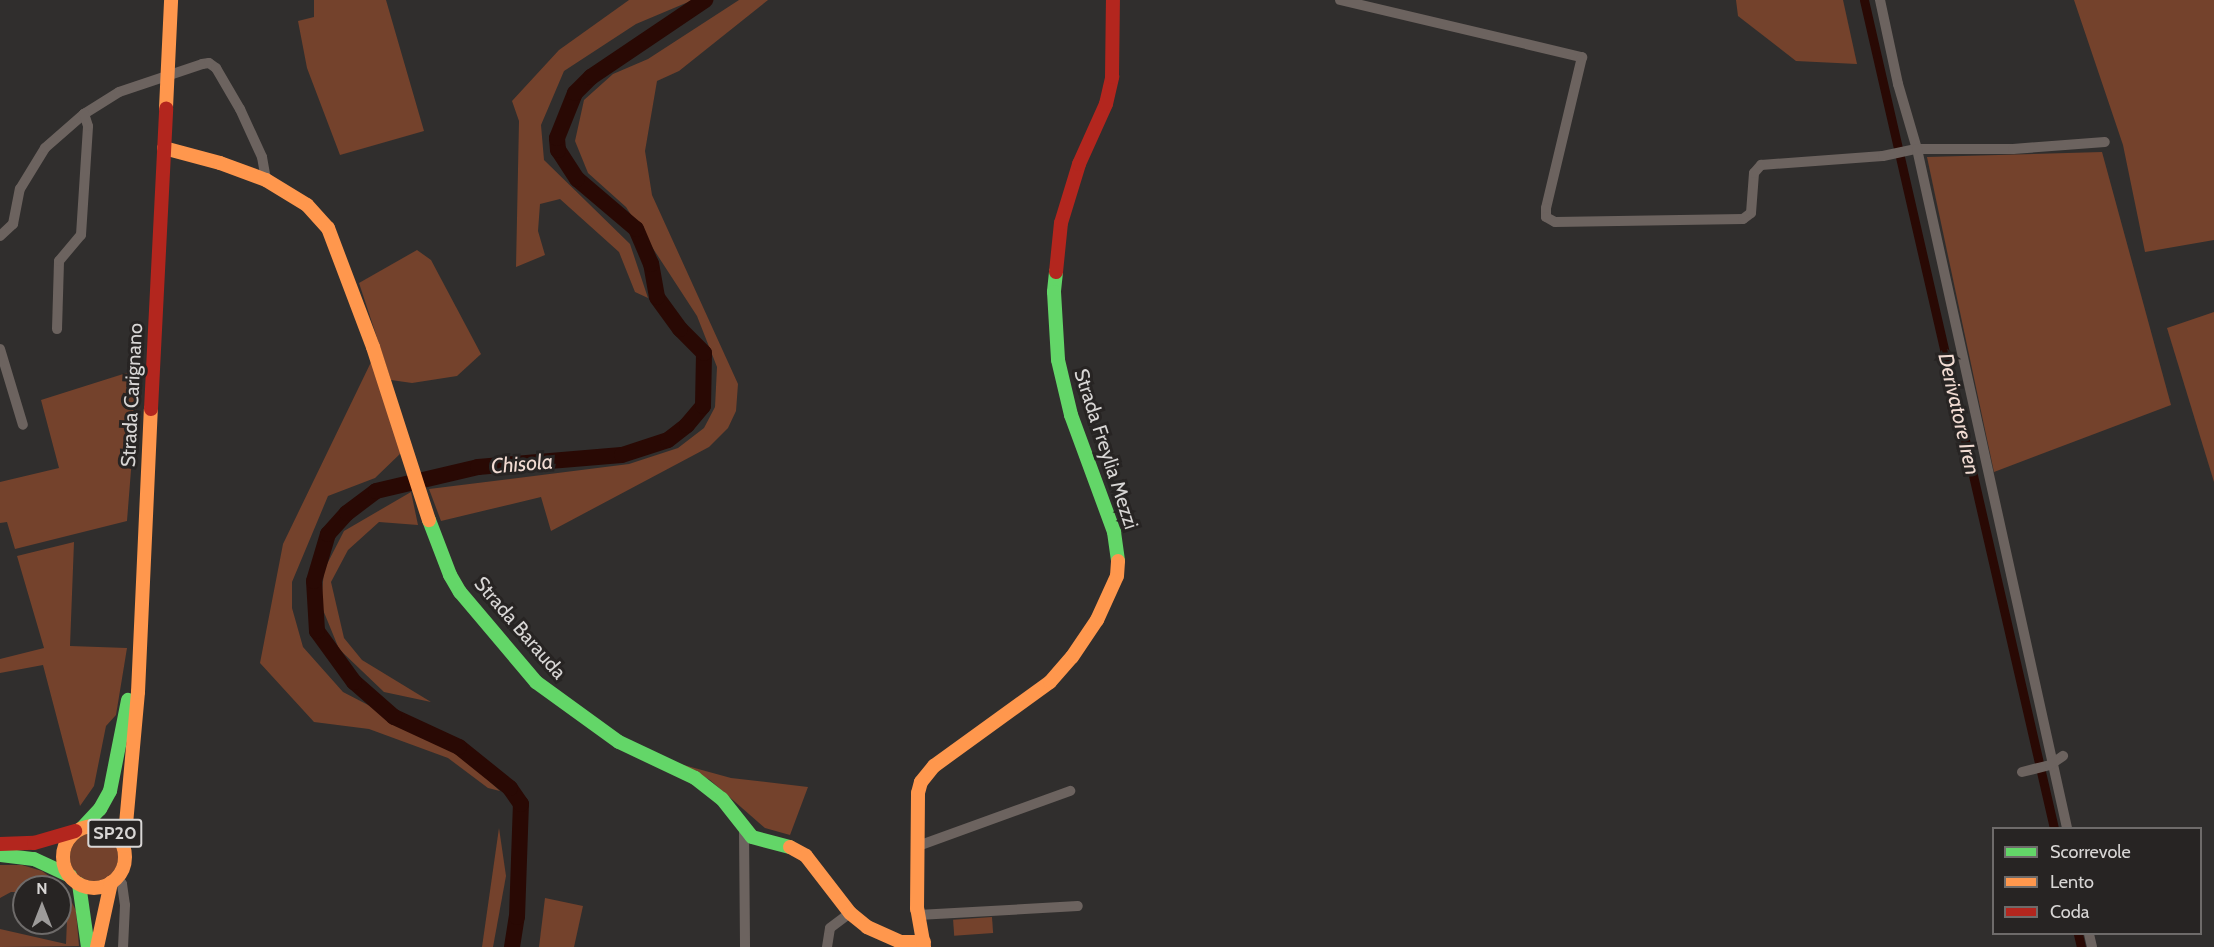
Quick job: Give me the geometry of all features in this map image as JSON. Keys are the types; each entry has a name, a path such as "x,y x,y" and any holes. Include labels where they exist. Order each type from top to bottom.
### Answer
{"main road":[{"name":"SP20","path":"164,148 171,0"},
{"name":"Strada Freylia Mezzi","path":"924,945 918,915 918,793 921,782 934,765 1050,682 1072,657 1097,621 1117,576 1118,555 1114,532 1071,415 1058,360 1054,303 1056,256 1061,223 1079,164 1106,104 1112,77 1113,0"},
{"name":"Strada Barauda","path":"164,148 220,163 266,180 307,205 328,228 405,443 436,540 460,592 536,682 577,714 619,742 695,778 722,799 752,837 768,843 785,844 806,856 850,913 867,927 890,939 924,945"},
{"name":"Strada Carignano","path":"139,644 164,148"},
{"name":"SP20","path":"88,947 74,880 65,867 64,848 106,799 113,781 139,644"},
{"name":"SP20","path":"98,947 114,881 126,861 124,846 138,692 139,644"},
{"name":"SP20","path":"79,829 101,826 110,829 124,846"},
{"path":"0,844 34,843 79,829"},
{"path":"0,855 34,859 95,888 114,881"}],"street":[{"path":"1340,0 1582,57 1546,208 1546,217 1555,222 1743,219 1751,213 1754,173 1761,165 1883,156 1917,149 2013,149 2105,142"},
{"path":"1880,0 1898,84 1917,149 2055,761 2067,827"},
{"path":"0,236 13,224 20,189 45,148 84,114 119,92 202,64 209,63 216,68 240,109 262,158 266,180"},
{"path":"57,329 59,261 81,235 88,126 84,114"},
{"path":"0,349 23,425"},
{"path":"2022,772 2055,761"},
{"path":"918,846 1070,791"},
{"path":"744,829 745,947"},
{"path":"114,881 122,885 125,905 123,947"},
{"path":"918,915 1078,906"},
{"path":"827,947 830,928 850,913"}],"shaded area":[{"path":"314,0 386,0 424,131 340,155 307,68 298,21 314,17"},
{"path":"629,0 693,0 636,24 564,71 541,125 544,160 630,244 648,298 635,292 619,252 560,199 540,204 538,231 545,255 516,267 519,121 512,101 559,50"},
{"path":"739,0 768,0 679,71 657,81 645,151 652,195 738,384 736,411 728,428 709,447 551,531 541,497 441,521 429,489 629,464 678,448 704,428 715,407 717,367 697,316 626,207 588,173 575,141 584,100 613,74 648,59"},
{"path":"1736,0 1843,0 1857,64 1796,61 1738,16"},
{"path":"2074,0 2214,0 2214,240 2145,252 2123,145"},
{"path":"2102,152 2171,405 1994,472 1927,157"},
{"path":"417,250 431,260 481,354 457,376 412,383 391,380 359,283"},
{"path":"2214,312 2214,482 2167,328"},
{"path":"373,358 402,452 375,478 328,496 292,582 292,608 303,647 343,692 455,750 500,791 488,788 448,758 369,729 314,722 260,663 283,544"},
{"path":"139,369 127,521 15,549 7,522 0,523 0,482 59,468 41,400"},
{"path":"411,492 418,525 379,522 348,550 331,582 344,638 362,660 431,702 384,692 339,649 321,605 324,570 344,531"},
{"path":"74,542 70,646 127,648 116,715 106,726 94,786 80,806 43,665 0,673 0,659 44,648 17,556"},
{"path":"680,764 731,778 808,787 790,835 765,828 710,780"},
{"path":"499,828 506,876 493,947 482,947"},
{"path":"94,833 111,840 118,857 111,874 94,881 77,874 70,857 77,840"},
{"path":"0,865 22,865 47,875 12,875 12,892 0,898"},
{"path":"545,898 583,906 574,947 539,947"},
{"path":"72,903 76,911 79,946 0,947 0,929 12,932 12,935 26,935 66,944 66,935 72,935"},
{"path":"992,917 993,933 954,936 953,920"}],"waterway":[{"name":"Chisola","path":"512,947 517,917 521,804 510,788 459,747 394,717 354,682 317,631 314,581 328,534 347,513 376,491 478,467 622,455 668,440 687,425 703,406 704,353 680,329 657,297 651,264 636,229 577,179 558,150 557,138 575,93 591,77 705,0"},
{"name":"Derivatore Iren","path":"1864,0 2054,827"},
{"name":"Derivatore Iren","path":"2078,935 2081,947"}],"traffic: fast":[{"path":"1056,272 1054,292 1058,360 1071,415 1114,532 1118,561"},
{"path":"429,520 450,575 460,592 536,682 619,742 695,778 722,799 752,837 790,847"},
{"path":"83,827 100,809 110,791 128,700"},
{"path":"0,855 34,859 68,875"},
{"path":"79,884 88,947"}],"traffic: slow":[{"path":"166,108 171,0"},
{"path":"164,148 220,163 266,180 307,205 328,228 373,347 429,520"},
{"path":"124,846 138,692 151,409"},
{"path":"924,947 917,909 918,793 921,782 934,766 1050,682 1072,657 1097,620 1117,576 1118,561"},
{"path":"88,826 100,826 116,835 123,845 125,857 123,869 116,879 100,888 88,888 77,883 68,874 63,863 63,851 68,840 77,831 88,826"},
{"path":"790,847 806,856 850,913 867,927 900,942 924,942"},
{"path":"97,947 111,883"}],"traffic: jam":[{"path":"1056,272 1061,223 1079,164 1106,104 1112,77 1113,0"},
{"path":"151,409 166,108"},
{"path":"0,844 34,843 75,831"}]}
